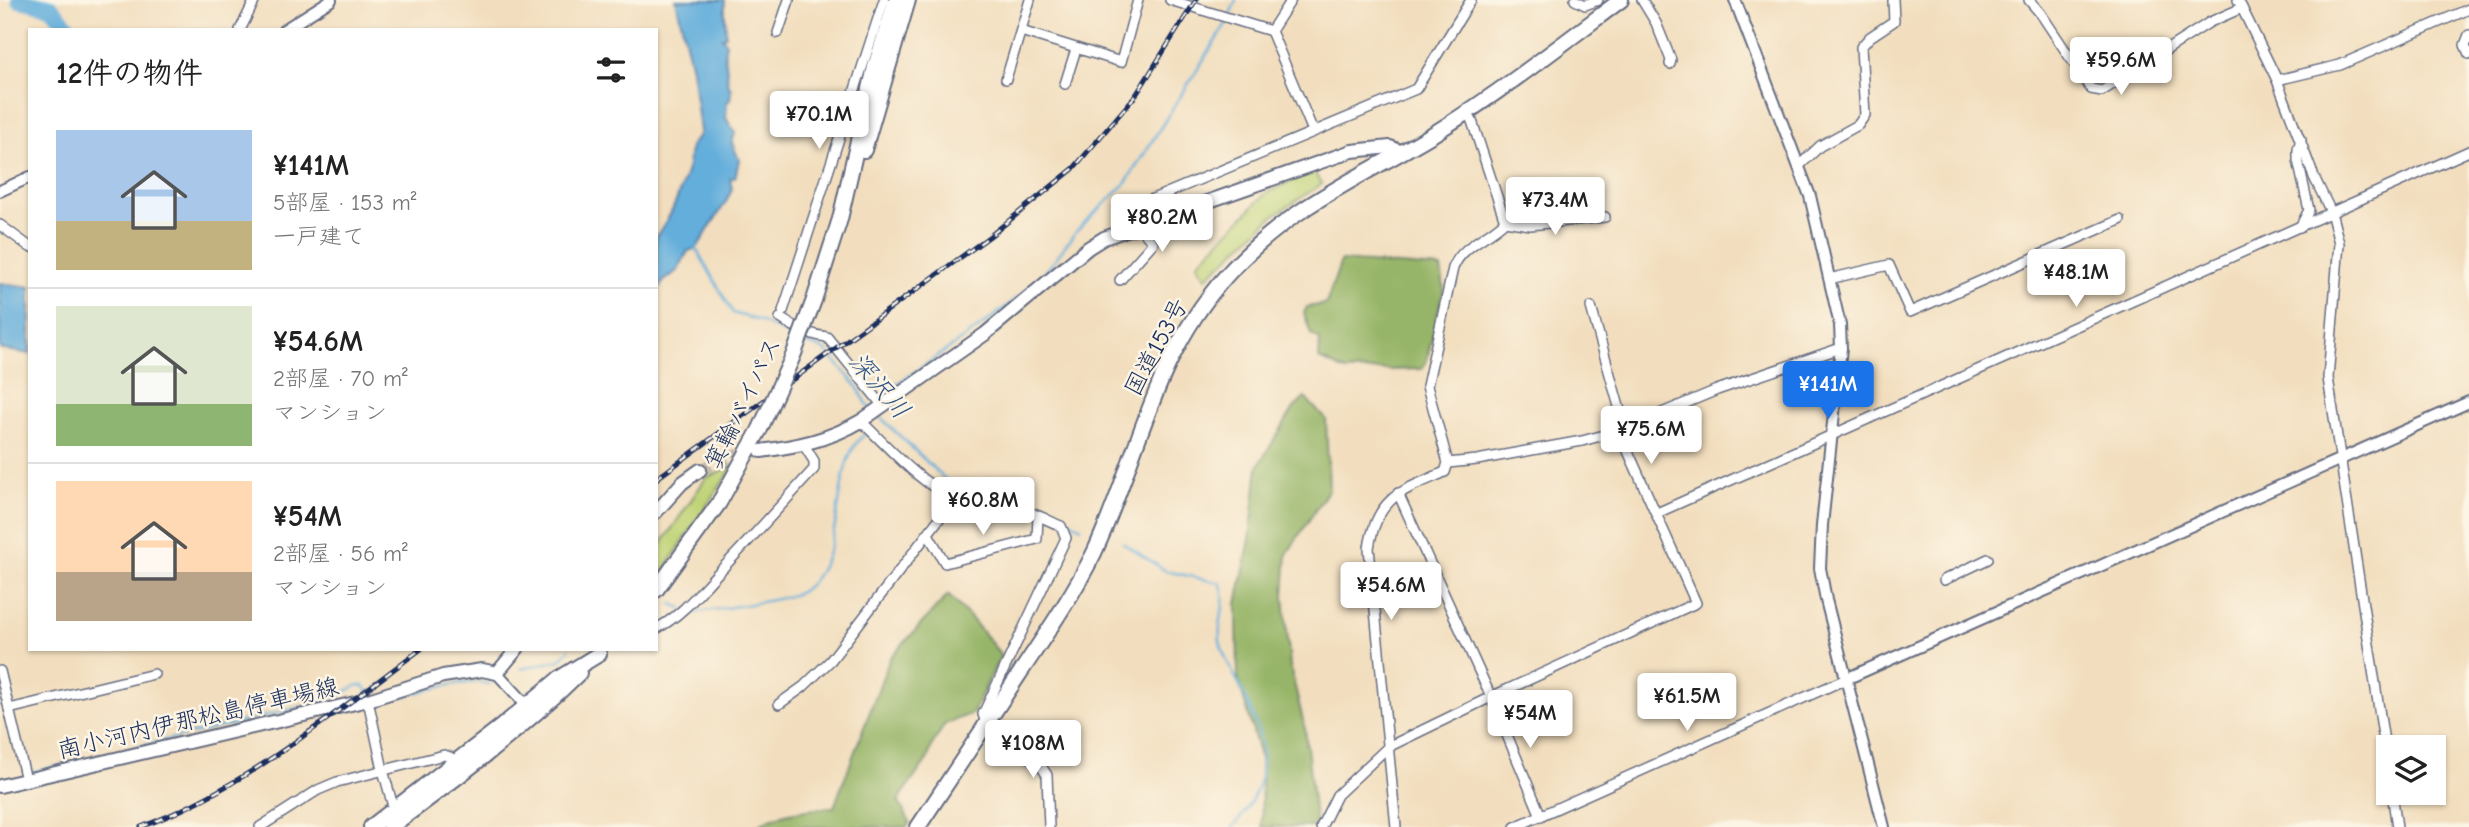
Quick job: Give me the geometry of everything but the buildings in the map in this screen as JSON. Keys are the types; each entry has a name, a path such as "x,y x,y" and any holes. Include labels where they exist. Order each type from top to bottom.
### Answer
{"highway":[{"name":"箕輪バイパス","path":"658,587 719,503 760,429 793,356 840,219 875,67 896,0"},
{"name":"箕輪バイパス","path":"840,219 845,214 908,0"},
{"name":"国道153号","path":"918,827 1077,584 1113,507 1157,386 1174,351 1207,299 1243,257 1287,219 1467,112 1523,74 1621,0"},
{"path":"390,827 467,770 531,710 602,651"},
{"path":"371,827 531,710"}],"main road":[{"path":"761,451 804,445 844,431 863,420 967,347 1088,248 1113,234 1352,150 1390,147 1402,152"},
{"path":"658,510 682,483 700,470"},
{"path":"497,673 515,651"},
{"name":"南小河内伊那松島停車場線","path":"0,786 25,776 368,700 458,673 482,670 497,673"}],"street":[{"path":"241,28 255,0"},
{"path":"287,28 331,0"},
{"path":"778,33 789,0"},
{"path":"880,408 827,337 814,336 796,329 782,314 884,0"},
{"path":"1006,79 1030,0"},
{"path":"1021,30 1121,62 1138,0"},
{"path":"1170,0 1271,31"},
{"path":"1271,31 1291,0"},
{"path":"1113,234 1124,217 1136,206 1416,89 1471,0"},
{"path":"1575,0 1585,5 1598,0"},
{"path":"1642,0 1656,23 1671,60 1670,64"},
{"path":"1735,0 1810,196 1840,325 1841,348 1822,525 1821,568 1826,600 1884,827"},
{"path":"1800,166 1820,146 1858,125 1865,115 1861,47 1870,37 1894,21 1893,0"},
{"path":"2029,0 2041,13 2091,89 2102,91 2240,4 2277,80 2314,177 2331,212 2339,243 2328,378 2383,735"},
{"path":"2277,80 2340,65 2469,9"},
{"path":"1271,31 1313,131"},
{"path":"2469,35 2465,45 2469,54"},
{"path":"1065,84 1076,49"},
{"path":"1467,112 1505,221"},
{"path":"2300,227 2309,210 2298,160 2301,141"},
{"path":"1657,513 2469,151"},
{"path":"0,191 28,178"},
{"path":"1505,221 1530,225 1605,217"},
{"path":"1829,279 1889,265 1910,313 2120,219"},
{"path":"1396,827 1369,548 1387,501 1398,493 1445,472 1448,463 1427,386 1453,268 1457,257 1465,249 1497,230 1505,221"},
{"path":"0,225 28,246"},
{"path":"1120,280 1153,243 1138,225"},
{"path":"1321,827 1337,795 1388,747 1491,696 1696,603 1622,429 1591,307"},
{"path":"1448,463 1582,441 1622,429 1717,390 1841,348"},
{"path":"1515,827 2469,402"},
{"path":"863,420 895,454 933,486 956,498 1035,514 1061,526 1066,538 983,714 986,724 1041,766 1047,775 1049,827"},
{"path":"658,628 675,618 689,604 814,468 814,461 804,445"},
{"path":"1398,493 1491,696 1541,816"},
{"path":"779,704 803,687 831,660 956,498"},
{"path":"928,534 945,562 1037,539 1035,514"},
{"path":"1944,580 1988,559"},
{"path":"0,671 25,776"},
{"path":"497,673 531,710"},
{"path":"9,709 155,674"},
{"path":"368,700 394,810"},
{"path":"260,827 318,790 337,782 444,755 450,757"},
{"path":"2394,805 2397,827"}],"green space":[{"path":"1313,171 1322,184 1273,216 1206,278 1197,264 1266,193"},
{"path":"1341,261 1441,268 1444,288 1427,359 1422,369 1346,371 1319,359 1320,340 1311,334 1304,313 1307,307 1326,304"},
{"path":"1305,398 1326,419 1329,489 1287,554 1284,595 1290,666 1305,729 1316,827 1262,827 1261,760 1238,678 1237,604 1250,539 1258,466 1294,408"},
{"path":"734,465 658,579 658,549 706,478"},
{"path":"948,595 1001,655 973,713 945,724 932,745 928,758 898,801 910,822 907,827 757,827 783,815 834,807 890,658"}],"water":[{"path":"676,0 725,0 726,36 722,37 726,43 724,53 727,82 731,90 726,118 735,133 732,143 739,160 735,178 730,178 732,189 727,200 697,248 688,251 678,270 658,290 658,233 675,203 688,166 691,146 700,131 692,69"},
{"path":"0,283 28,287 28,354 0,349"}],"waterway":[{"path":"19,0 51,7 69,28"},
{"path":"884,393 1019,296 1043,275 1081,226 1122,187 1226,24 1236,0"},
{"name":"深沢川","path":"694,245 733,313 760,321 793,338"},
{"name":"深沢川","path":"802,342 825,350 856,385 870,409"},
{"name":"深沢川","path":"878,415 947,481 960,486 1026,498 1081,527"},
{"path":"687,611 691,613 750,604 802,591 818,575 828,554 847,463 855,445 867,433"},
{"name":"深沢川","path":"1123,543 1166,571 1220,583 1223,597 1221,647 1256,724 1262,759 1256,792 1233,827"},
{"path":"672,604 682,608"},
{"path":"521,669 560,660 568,651"},
{"path":"381,702 451,685 479,682 490,684"},
{"path":"30,773 327,701 358,685 364,686 370,694"}],"tunnel":[{"path":"700,470 729,457 753,452"}],"railway":[{"path":"658,478 990,236 1073,169 1136,95 1196,0"},
{"path":"141,827 179,811 252,771 418,651"}]}
